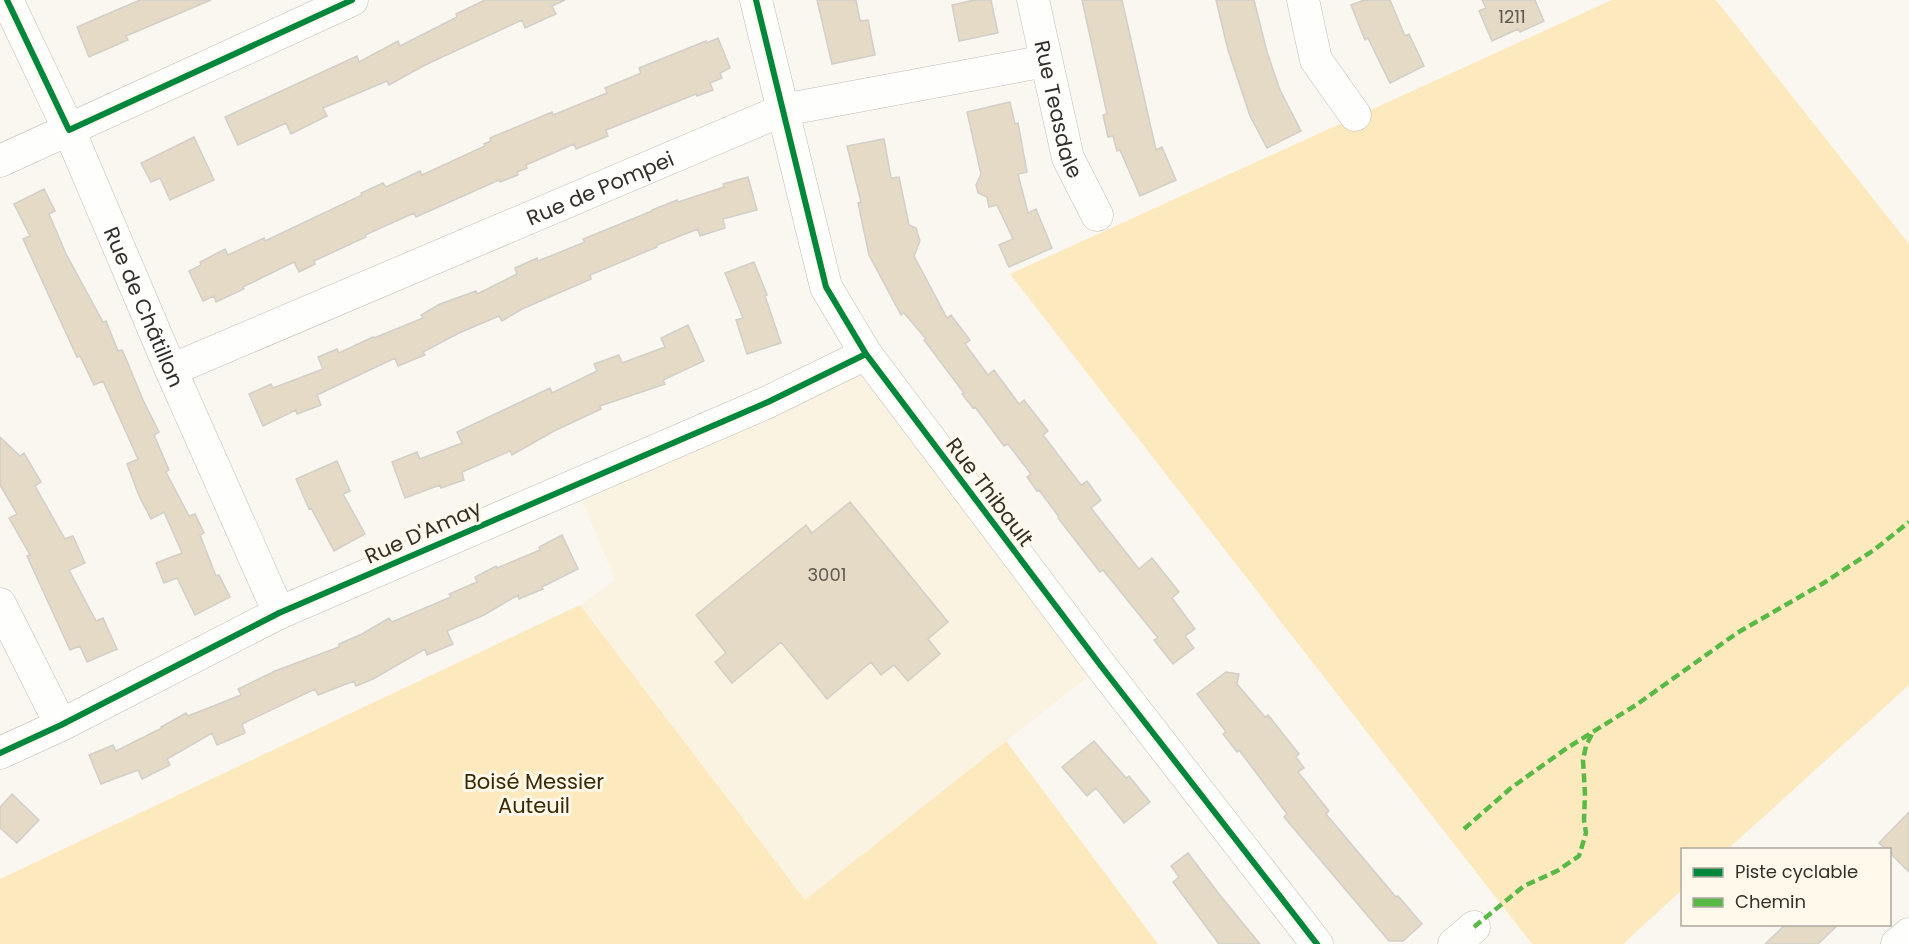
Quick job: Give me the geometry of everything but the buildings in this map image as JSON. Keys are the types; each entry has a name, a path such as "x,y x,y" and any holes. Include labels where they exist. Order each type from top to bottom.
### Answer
{"street":[{"name":"Rue de Châtillon","path":"7,0 69,130 171,370 279,613"},
{"path":"0,161 352,0"},
{"name":"Rue Thibault","path":"756,0 826,287 866,354 1101,666 1317,944"},
{"name":"Rue Teasdale","path":"1033,0 1068,158 1097,215"},
{"path":"1303,0 1316,60 1355,115"},
{"name":"Rue de Pompei","path":"171,370 783,110 1046,61"},
{"name":"Rue D'Amay","path":"0,753 61,725 279,613 768,402 866,354"},
{"path":"0,604 61,725"},
{"path":"1897,944 1909,934"}],"shaded area":[{"path":"866,354 1101,666 805,901 580,605 615,580 575,483"}],"green space":[{"path":"1612,0 1716,0 1909,244 1909,685 1729,848 1681,848 1681,891 1623,944 1532,944 1010,274"},
{"name":"Boisé Messier Auteuil","path":"580,605 805,900 1006,741 1158,944 0,944 0,879"}],"marked path":[{"path":"1464,829 1511,788 1567,748 1636,705 1737,633 1822,584 1874,550 1909,522"},
{"path":"1474,927 1524,886 1557,871 1579,856 1586,833 1583,760 1586,746 1593,732"}],"cycle path":[{"path":"7,0 69,130 352,0"},
{"path":"756,0 826,287 866,354 1101,666 1317,944"},
{"path":"0,753 61,725 279,613 768,402 866,354"}]}
